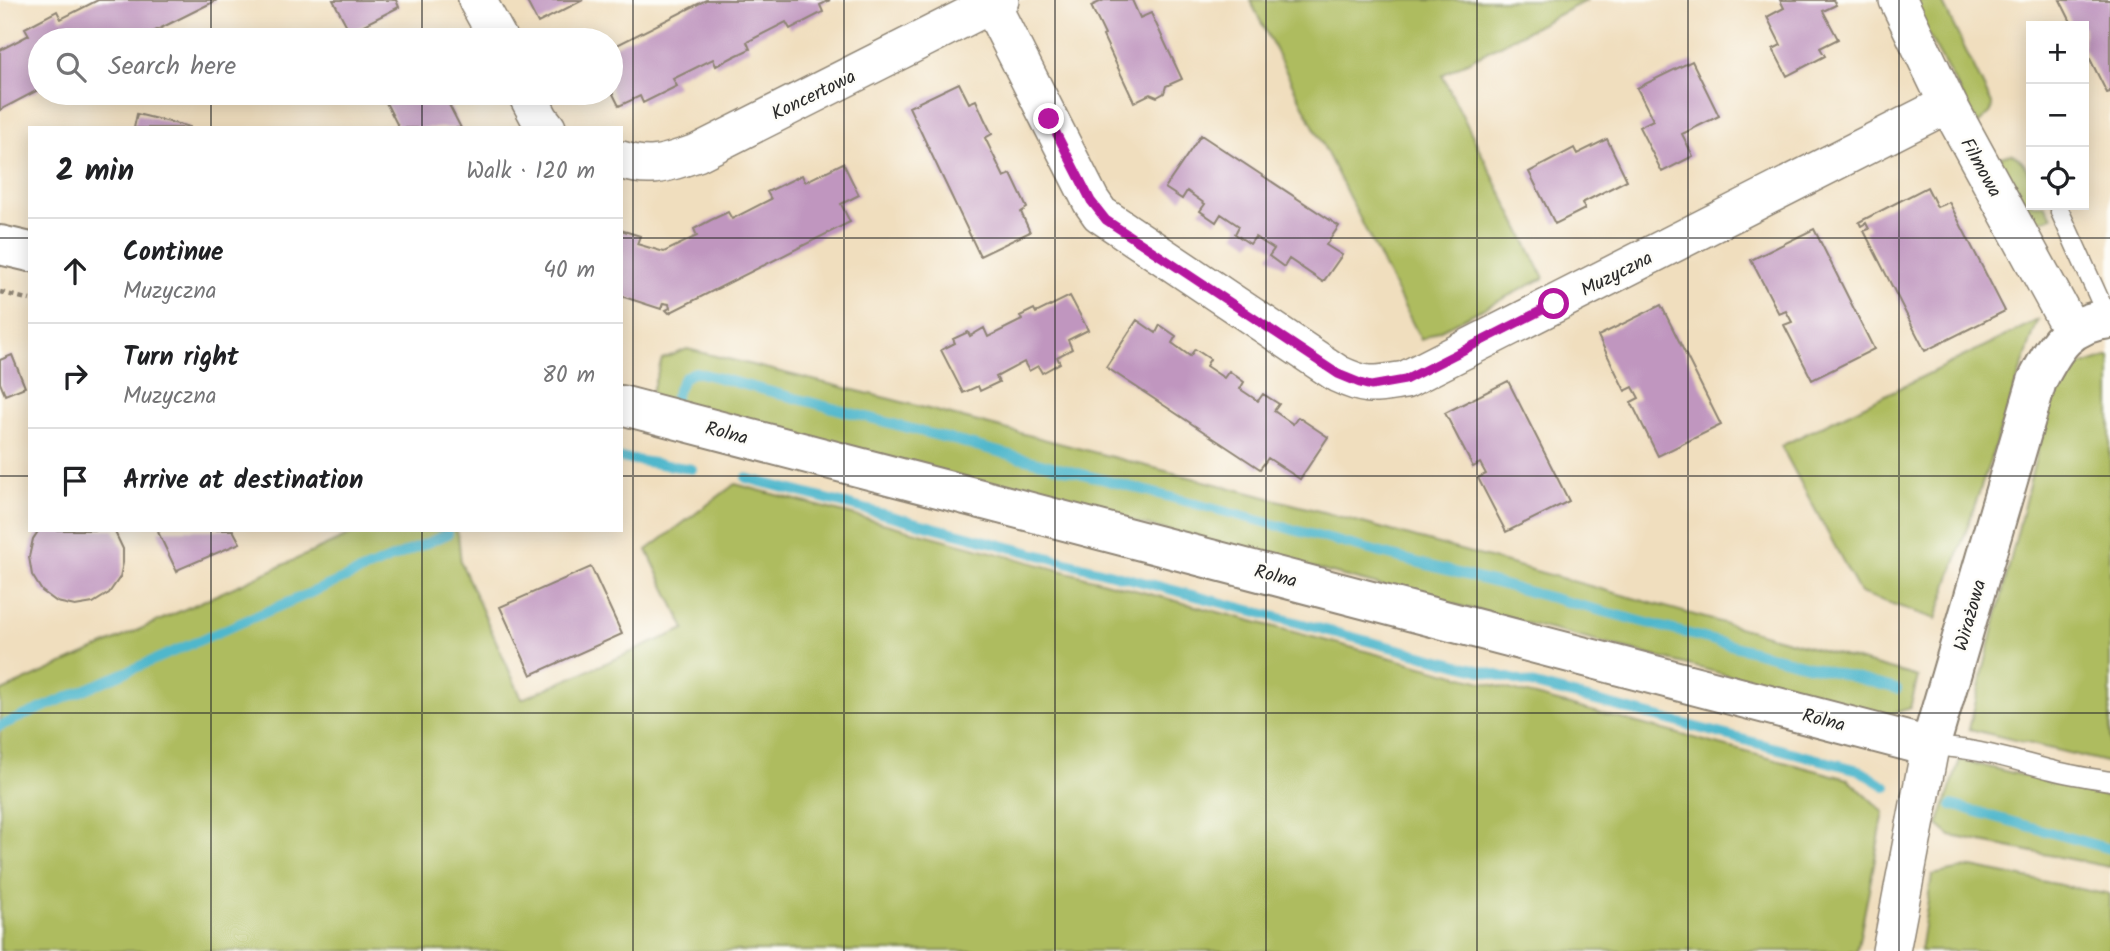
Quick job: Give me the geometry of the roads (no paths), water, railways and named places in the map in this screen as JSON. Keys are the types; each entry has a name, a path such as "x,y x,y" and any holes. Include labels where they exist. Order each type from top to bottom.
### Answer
{"street":[{"path":"477,0 492,28"},
{"name":"Filmowa","path":"1898,0 1948,104 2072,331"},
{"name":"Muzyczna","path":"993,2 1091,201 1100,214 1338,374 1371,386 1405,380 1948,104"},
{"name":"Koncertowa","path":"623,161 652,166 697,153 993,2"},
{"path":"532,105 545,126"},
{"path":"0,245 28,252"},
{"name":"Wirażowa","path":"1891,951 1930,747 2037,382 2054,349 2072,331 2109,318"},
{"name":"Rolna","path":"623,406 1930,747"}],"lane":[{"path":"2060,212 2109,318"},
{"path":"1930,747 1948,746 2110,781"}],"waterway":[{"path":"675,397 685,378 696,372 1897,689"},
{"path":"623,458 692,469"},
{"path":"746,478 1859,770 1887,787"},
{"path":"0,726 448,534"},
{"path":"1952,805 2110,849"}]}
